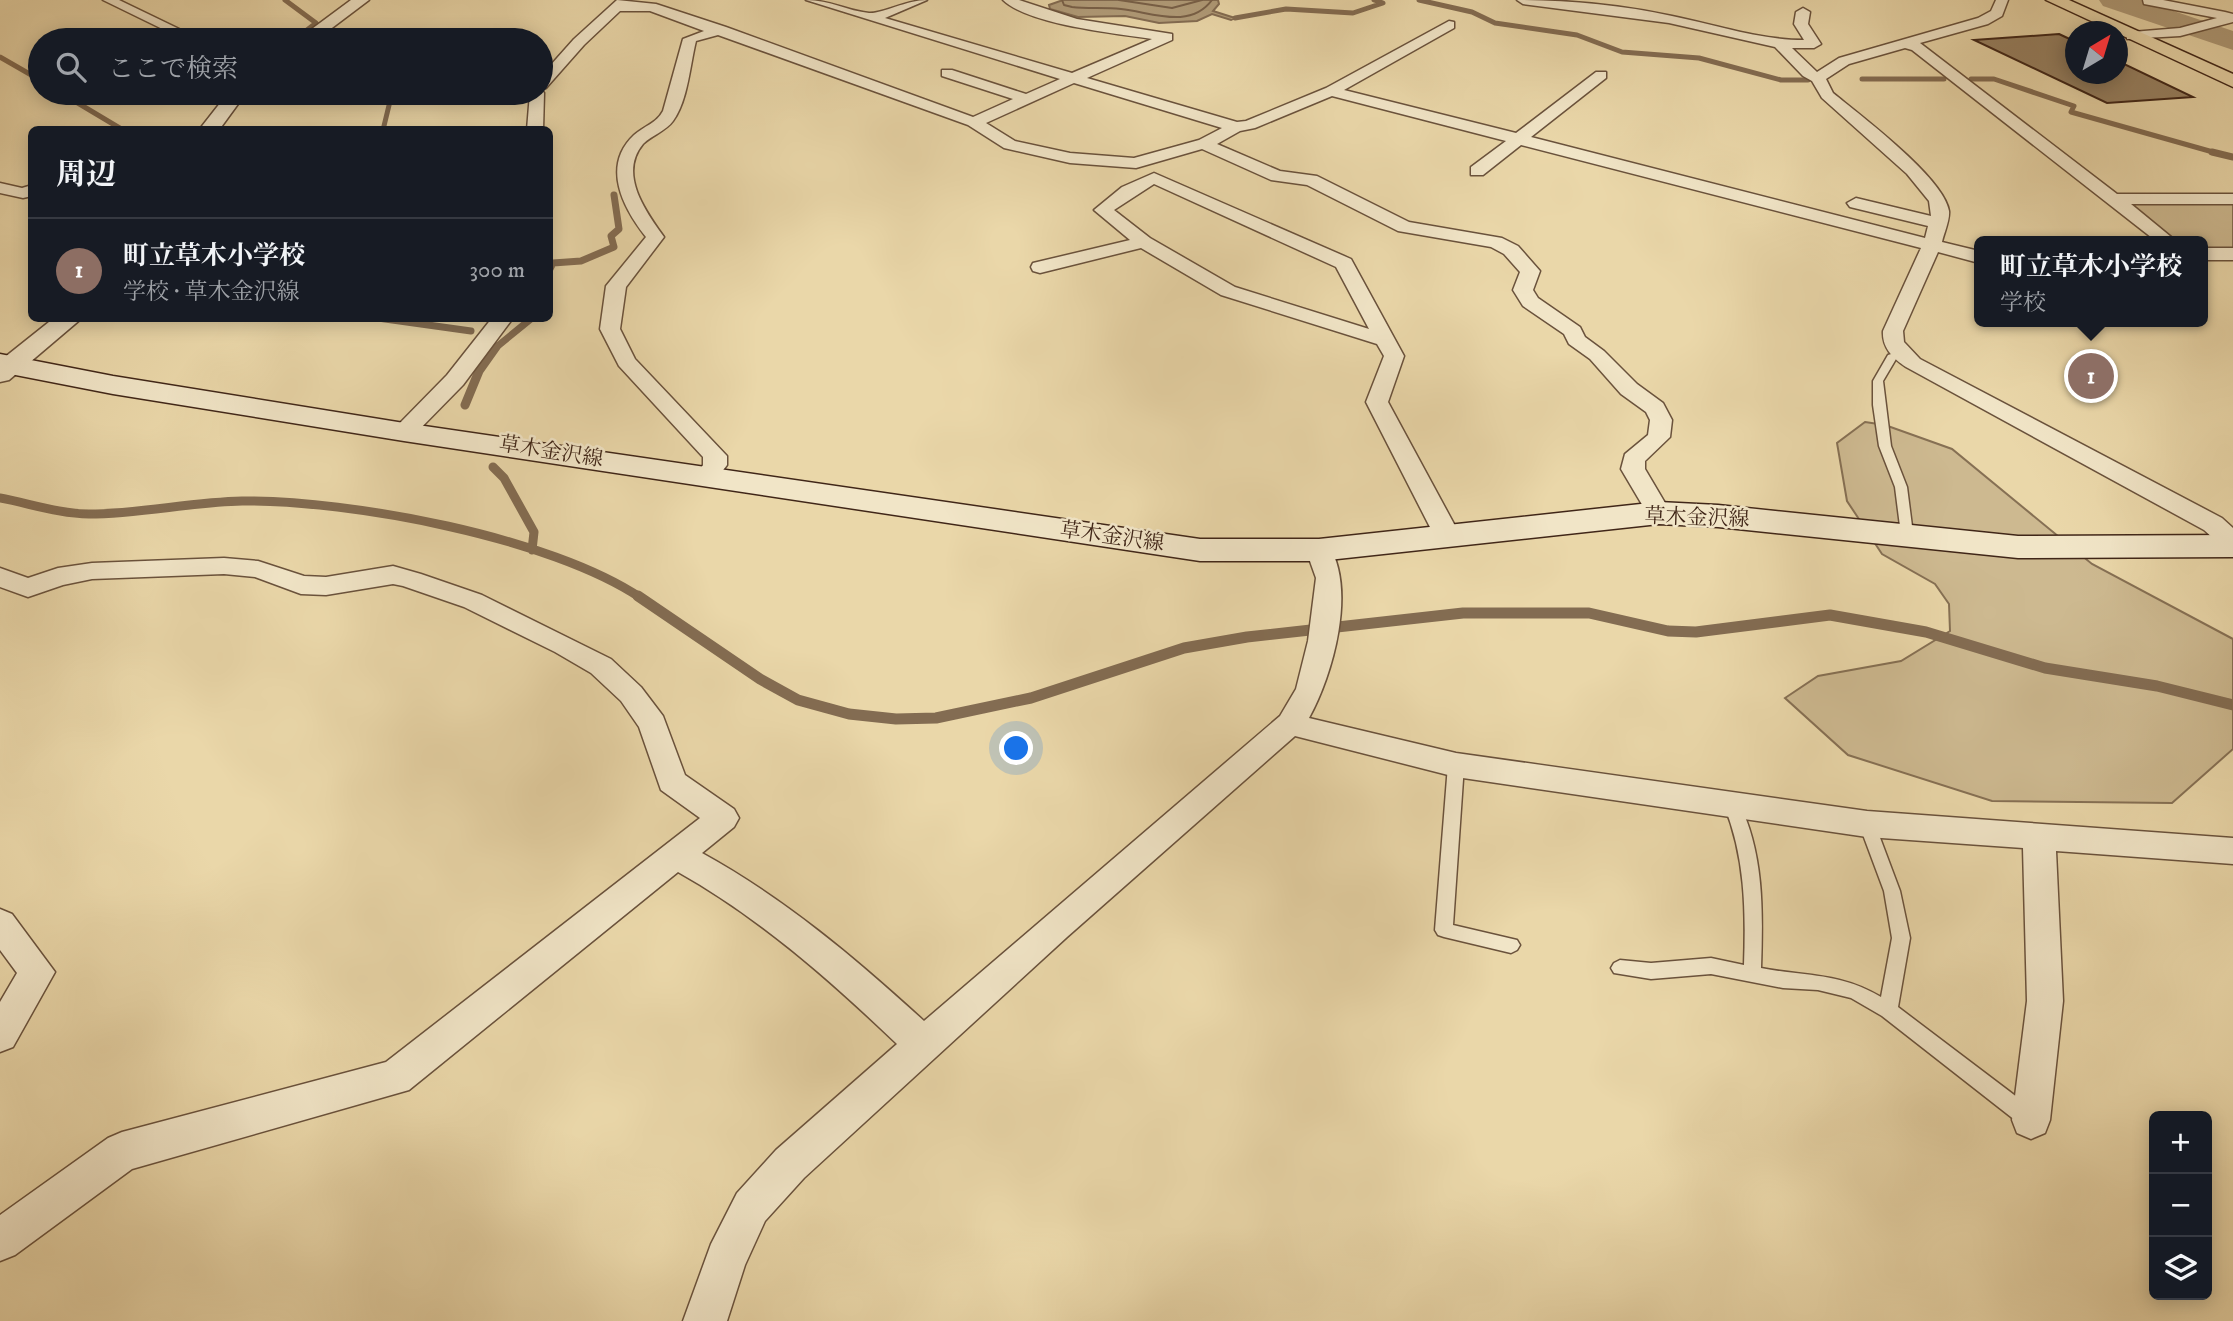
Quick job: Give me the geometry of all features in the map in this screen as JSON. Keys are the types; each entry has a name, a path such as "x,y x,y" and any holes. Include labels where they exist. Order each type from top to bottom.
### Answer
{"main road":[{"path":"2055,0 2233,80"},
{"name":"草木金沢線","path":"4,368 404,432 1200,550 1319,550 1659,513 1718,516 2018,547 2233,544"}],"street":[{"path":"109,0 169,28"},
{"path":"322,28 361,0"},
{"path":"812,0 1236,127"},
{"path":"870,18 921,0"},
{"path":"974,122 1167,37 1076,23 1028,9 1009,0"},
{"path":"1523,0 1669,19 1780,44 1820,45 1801,24 1803,12"},
{"path":"1818,78 1844,61 1983,21 1997,13 2002,0"},
{"path":"2149,1 2232,19"},
{"path":"553,71 619,4 651,7 974,122 1010,145 1069,158 1136,163 1169,151 1204,144 1236,127 1249,125 1331,91 1449,25"},
{"path":"2132,36 2180,32 2232,19"},
{"path":"706,477 715,465 715,456 626,362 610,329 616,286 655,237 634,210 626,184 626,157 639,139 667,118 690,39 721,30"},
{"path":"1847,46 1902,43 1916,47 2160,236"},
{"path":"1780,44 1808,73 1818,78 1827,94 1913,170 1932,193 1941,213 1893,331 1892,339 1902,354 2213,524 2233,544"},
{"path":"553,52 569,52"},
{"path":"947,73 1027,99"},
{"path":"1477,171 1516,138 1601,75"},
{"path":"1331,91 1516,138 1934,233"},
{"path":"212,126 228,105"},
{"path":"535,126 536,105"},
{"path":"1204,144 1277,176 1311,180 1404,227 1475,237 1511,250 1530,271 1524,290 1530,302 1573,331 1576,340 1597,355 1629,389 1655,408 1661,420 1659,437 1633,459 1633,469 1659,513"},
{"path":"1385,340 1284,311 1228,291 1144,242 1103,210 1128,191 1154,178 1344,263 1394,356 1377,402 1447,535"},
{"path":"0,188 23,193 28,191"},
{"path":"2112,199 2233,199"},
{"path":"1856,203 1934,233 1974,254"},
{"path":"1040,267 1144,242"},
{"path":"2208,254 2233,254"},
{"path":"4,368 65,322"},
{"path":"404,432 455,380 500,322"},
{"path":"705,1321 726,1259 751,1207 790,1164 1055,927 1290,724 1310,690 1323,628 1329,578 1319,550"},
{"path":"0,577 28,588 58,577 92,571 224,566 257,569 301,585 326,586 393,575 473,601 565,645 601,666 631,694 653,724 665,753 672,782 723,818 674,854 396,1077 122,1152 0,1240"},
{"path":"1290,724 1456,765 1867,824 2233,851"},
{"path":"2031,1120 2045,1002 2039,836"},
{"path":"674,854 709,872 844,969 924,1045"},
{"path":"0,924 37,972 0,1035"}],"lane":[{"path":"1902,354 1892,356 1878,381 1885,446 1901,486 1907,534"},
{"path":"1456,765 1444,930 1511,945"},
{"path":"1732,804 1740,821 1750,869 1754,926 1752,974"},
{"path":"1867,824 1892,891 1901,939 1888,1010"},
{"path":"1620,968 1651,971 1711,966 1818,982 1855,991 1888,1010 1969,1069 2031,1120"}],"shaded area":[{"path":"2136,203 2233,204 2233,251 2208,251 2208,236 2169,236 2131,207"},
{"path":"1865,422 1885,425 1952,449 2092,564 2233,639 2233,749 2172,803 1992,801 1848,755 1785,698 1818,676 1901,661 1950,631 1949,604 1935,584 1882,554 1847,501 1837,443"}],"water":[{"path":"1063,0 1218,0 1219,4 1213,11 1235,18 1231,20 1212,14 1197,21 1159,23 1125,16 1078,17 1050,9 1049,5"}],"building":[{"path":"2059,34 2065,37 2065,83 1974,40"},
{"path":"2128,66 2193,97 2107,103 2067,84 2128,84"}],"waterway":[{"path":"285,0 316,23 310,28"},
{"path":"1235,18 1286,9 1353,13 1383,3 1374,0"},
{"path":"1419,0 1472,12 1495,23 1577,35 1622,52 1699,58 1781,80 1808,80"},
{"path":"2113,0 2233,41"},
{"path":"0,57 28,73"},
{"path":"1862,79 1944,79"},
{"path":"1971,79 1994,79 2074,106 2071,112 2218,153"},
{"path":"81,105 116,126"},
{"path":"384,126 389,105"},
{"path":"2212,152 2218,153"},
{"path":"2218,153 2233,157"},
{"path":"553,263 581,261 614,247 611,236 619,229 614,195"},
{"path":"407,322 471,331"},
{"path":"495,348 527,322"},
{"path":"465,405 479,371 495,348"},
{"path":"493,467 504,478 534,532 532,549"},
{"path":"0,498 78,514 127,512 204,503 287,502 392,515 448,526 532,549"},
{"path":"532,549 602,576 641,598"},
{"path":"641,598 760,679 798,700 849,714 896,719 936,718 1031,698 1184,648 1247,637 1463,613 1589,613 1668,631 1696,632 1830,615 1926,632 2045,668 2157,686 2233,705"}],"place":[{"name":"町立草木小学校","path":"2091,376"}]}
